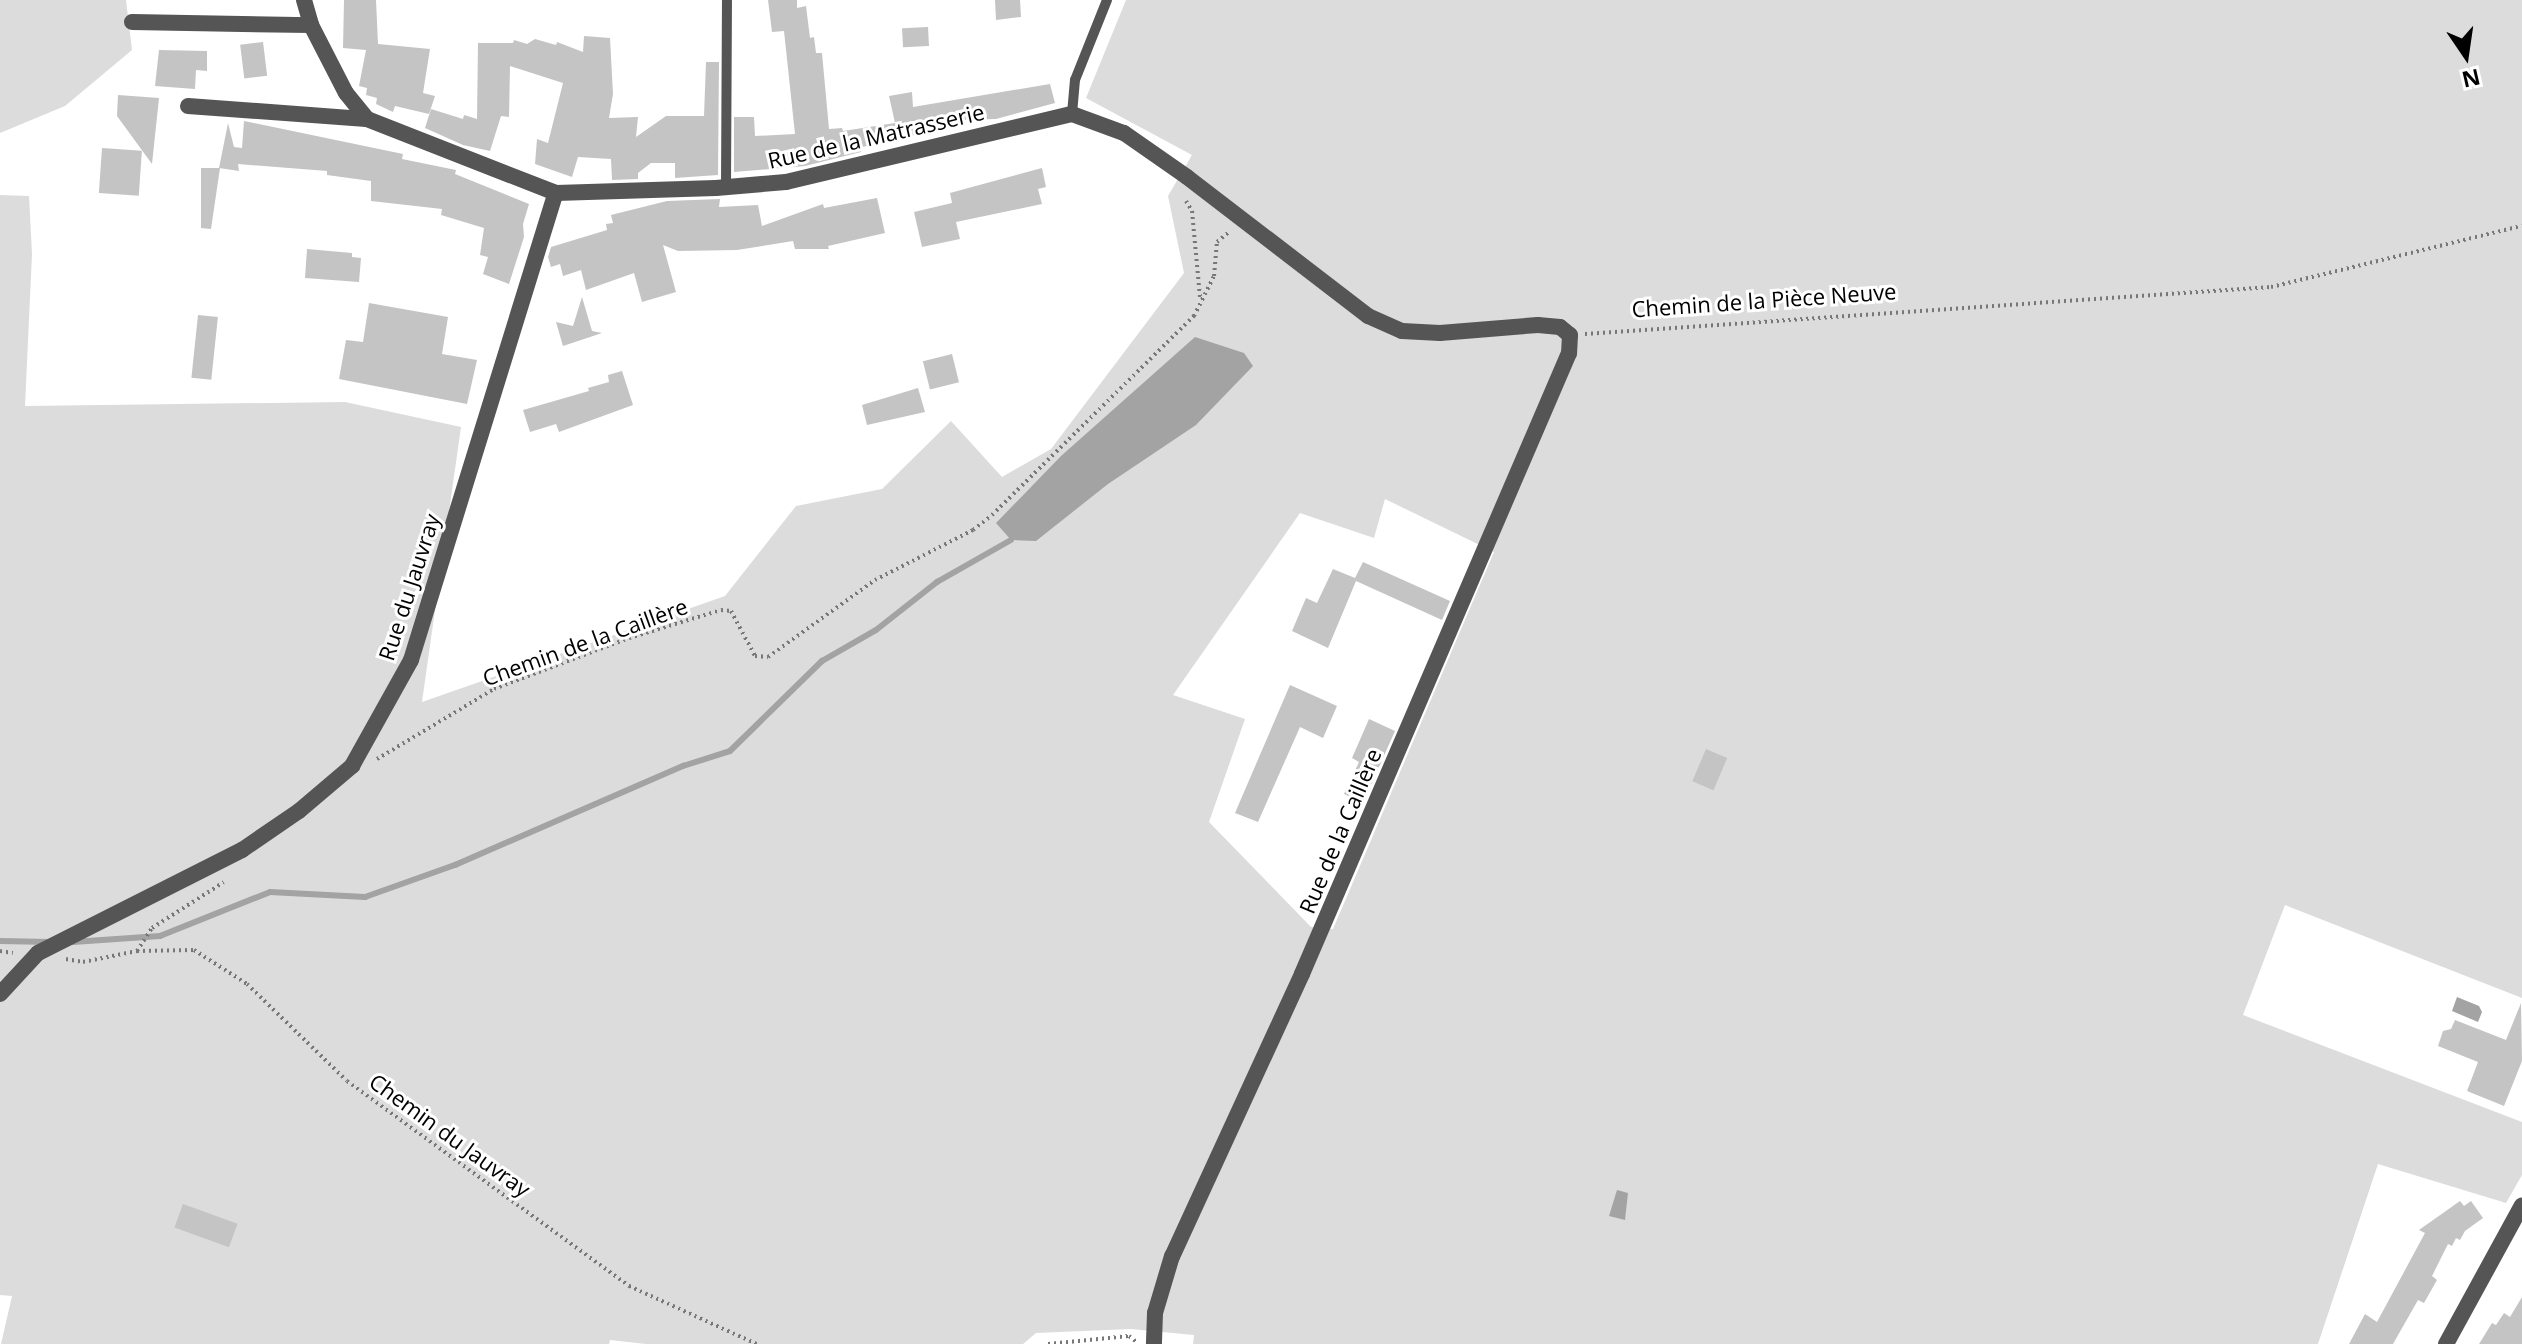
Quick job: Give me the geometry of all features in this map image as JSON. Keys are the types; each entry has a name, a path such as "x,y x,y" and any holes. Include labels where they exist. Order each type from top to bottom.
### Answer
{"street":[{"path":"304,0 311,25 346,93 367,119"},
{"path":"132,22 311,25"},
{"name":"Rue de la Matrasserie","path":"188,106 367,119 556,193 786,182 1072,114"},
{"path":"1072,114 1124,133 1368,316 1402,331 1440,333 1538,325 1560,327 1570,335"},
{"name":"Rue du Jauvray","path":"0,994 38,953 242,850 299,811 352,766 411,660 556,193"},
{"name":"Rue de la Caillère","path":"1154,1344 1155,1313 1172,1256 1321,931 1569,353 1570,335"},
{"path":"2446,1344 2522,1205"}],"lane":[{"path":"1072,114 1075,80 1107,0"},
{"path":"726,187 727,1"}],"path":[{"path":"1184,198 1192,211 1201,300"},
{"name":"Chemin de la Pièce Neuve","path":"1570,335 2271,287 2522,226"},
{"name":"Chemin de la Caillère","path":"366,765 494,689 629,638 721,610 731,611 755,656 768,657 875,580 973,530 992,515 1194,316 1214,276 1217,242"},
{"path":"38,953 83,962 137,951 152,928 228,879"},
{"name":"Chemin du Jauvray","path":"137,951 194,950 247,984 347,1081 629,1286 757,1344"},
{"path":"0,951 9,953"},
{"path":"1048,1344 1129,1336 1140,1344"}],"shaded area":[{"path":"0,0 126,0 132,50 65,106 0,133"},
{"path":"1126,0 2522,0 2522,998 2285,905 2243,1015 2522,1122 2522,1175 2506,1203 2378,1164 2318,1344 1193,1344 1194,1335 1131,1329 1036,1333 1023,1344 646,1344 610,1340 609,1344 1,1344 12,1296 0,1295 0,195 29,196 32,254 25,406 345,402 461,427 422,702 725,596 796,506 882,489 951,421 1002,477 1051,449 1184,273 1168,196 1192,155 1086,98","holes":["1385,499 1494,552 1333,929 1311,927 1209,822 1245,719 1173,695 1300,513 1374,538"]},
{"path":"1195,337 1244,353 1253,366 1196,425 1108,484 1036,541 1011,540 996,523 1061,456"},
{"path":"2457,997 2479,1006 2482,1012 2478,1022 2452,1011"},
{"path":"1617,1190 1628,1193 1625,1220 1609,1216"}],"building":[{"path":"344,0 376,0 378,44 430,49 423,93 435,96 429,114 395,106 393,112 376,104 377,98 366,95 367,88 359,86 366,50 343,48"},
{"path":"768,0 797,0 797,8 806,6 810,38 814,37 816,53 822,53 829,129 842,128 843,131 895,123 889,96 912,92 913,107 1050,84 1055,103 996,119 958,120 959,125 862,147 861,152 805,166 734,172 734,117 754,117 755,136 795,134 784,31 772,32"},
{"path":"995,0 1020,0 1021,17 996,20"},
{"path":"928,27 929,46 903,47 902,28"},
{"path":"584,36 610,38 613,94 609,118 638,117 636,137 666,116 704,116 706,62 719,62 718,175 675,178 675,163 651,163 638,173 638,179 612,180 611,159 578,157 572,177 535,164 537,139 548,143 563,83 510,66 509,117 501,116 490,151 463,145 425,128 431,109 463,119 464,115 477,119 478,43 513,43 514,40 527,44 535,39 556,45 557,42 583,52"},
{"path":"263,42 267,76 244,79 240,45"},
{"path":"159,50 207,51 207,71 196,70 195,89 155,86"},
{"path":"118,95 159,98 152,164 117,116"},
{"path":"244,121 403,154 402,159 456,170 455,174 529,204 523,224 524,237 509,284 483,274 488,257 480,255 484,228 441,215 442,209 371,201 371,181 327,175 327,171 238,164 239,171 219,168 228,123 234,147 242,148"},
{"path":"102,148 142,151 139,196 99,193"},
{"path":"201,168 220,168 211,229 201,228"},
{"path":"1042,168 1046,187 1038,189 1042,204 956,222 960,239 922,247 914,212 952,203 950,193"},
{"path":"877,198 885,233 828,246 829,249 795,249 793,241 737,250 678,251 663,245 676,292 642,302 634,273 586,290 581,270 563,276 560,264 551,267 548,257 551,247 607,230 606,224 613,223 611,215 667,201 720,199 719,207 758,205 762,226 823,204 824,208"},
{"path":"307,249 352,253 352,257 361,258 359,282 305,278"},
{"path":"582,297 592,331 602,333 563,346 556,322 573,326"},
{"path":"369,303 448,317 442,354 477,360 467,404 339,379 346,340 363,342"},
{"path":"198,315 218,317 211,380 191,378"},
{"path":"952,354 959,382 930,389 923,361"},
{"path":"622,371 633,405 559,432 556,424 530,432 523,410 589,391 588,388 609,382 608,375"},
{"path":"918,388 925,412 867,425 862,405"},
{"path":"1363,562 1450,601 1442,620 1356,581 1328,648 1292,631 1306,598 1317,603 1333,569 1355,578"},
{"path":"1290,685 1337,706 1323,738 1300,727 1258,822 1235,813"},
{"path":"1369,719 1395,731 1363,803 1344,794 1359,762 1352,758"},
{"path":"1706,749 1727,758 1713,790 1692,781"},
{"path":"2521,1003 2522,1061 2504,1106 2467,1091 2478,1062 2438,1046 2443,1031 2451,1029 2455,1020 2506,1040"},
{"path":"2460,1201 2464,1206 2471,1201 2483,1218 2465,1231 2460,1240 2456,1238 2452,1246 2448,1244 2432,1276 2437,1280 2424,1303 2418,1300 2393,1344 2349,1344 2365,1314 2377,1322 2425,1233 2419,1230"},
{"path":"183,1204 238,1224 229,1247 174,1227"},
{"path":"2522,1297 2522,1344 2479,1344 2492,1323 2496,1325 2504,1313 2510,1317"}],"waterway":[{"path":"73,942 160,936 270,892 365,897 455,865 683,766 730,751 822,661 876,630 937,582 1011,540"},
{"path":"0,941 50,942"}]}
